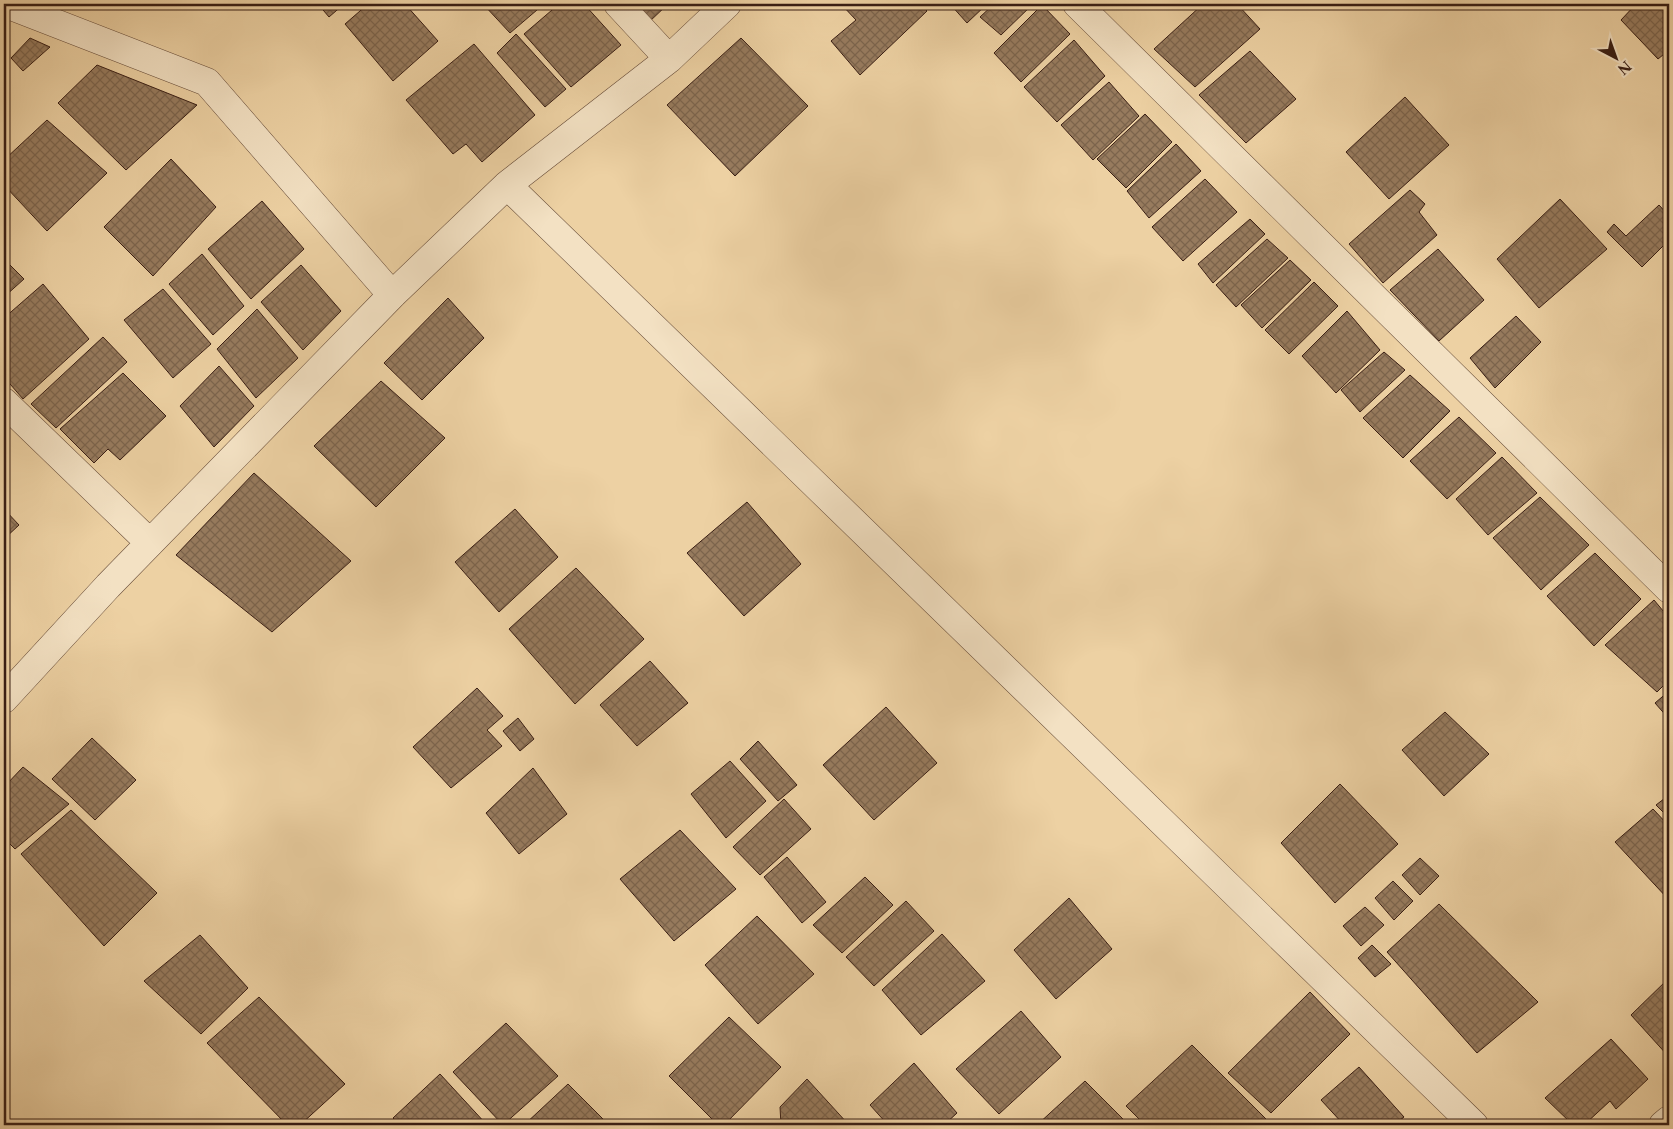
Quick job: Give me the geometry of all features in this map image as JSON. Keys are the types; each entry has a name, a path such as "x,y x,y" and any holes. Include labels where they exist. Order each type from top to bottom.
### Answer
{"street":[{"path":"6,4 207,82 392,295"},
{"path":"618,4 669,59"},
{"path":"4,699 108,586 392,295 507,185 669,59 727,4"},
{"path":"1077,4 1669,588"},
{"path":"507,185 1474,1125"},
{"path":"4,402 150,543"},
{"path":"1664,1125 1669,1120"}],"building":[{"path":"318,4 344,4 329,17"},
{"path":"368,4 405,4 438,41 393,81 345,24"},
{"path":"483,4 544,4 510,33"},
{"path":"559,4 584,4 621,45 571,87 524,34"},
{"path":"631,4 668,4 648,23"},
{"path":"841,4 920,4 927,11 860,75 831,41 856,20"},
{"path":"950,4 987,4 967,23"},
{"path":"994,4 1033,4 1001,35 980,17"},
{"path":"1203,4 1237,4 1260,29 1195,87 1154,49"},
{"path":"1636,4 1669,4 1669,50 1658,59 1621,20"},
{"path":"1042,5 1070,34 1021,82 994,53"},
{"path":"516,34 566,89 545,107 497,53"},
{"path":"30,38 50,47 23,71 11,58"},
{"path":"741,38 808,106 735,176 667,105"},
{"path":"1074,40 1105,76 1057,122 1024,87"},
{"path":"474,44 535,115 482,162 466,144 453,154 406,100"},
{"path":"1250,51 1296,99 1246,143 1199,95"},
{"path":"97,65 197,105 126,170 58,103"},
{"path":"1109,82 1139,116 1093,160 1061,125"},
{"path":"1405,97 1449,145 1389,199 1346,152"},
{"path":"1145,114 1172,142 1126,188 1097,159"},
{"path":"47,120 107,173 47,231 4,185 4,160"},
{"path":"1176,144 1201,171 1149,218 1127,191"},
{"path":"171,159 216,207 153,276 104,227"},
{"path":"1205,179 1237,212 1183,261 1152,227"},
{"path":"1410,190 1425,204 1419,212 1437,235 1383,283 1349,244"},
{"path":"1560,199 1607,249 1539,308 1497,259"},
{"path":"262,201 304,249 251,299 208,249"},
{"path":"1659,205 1669,216 1669,240 1642,267 1607,232 1614,224 1626,236"},
{"path":"1250,219 1265,234 1213,283 1198,264"},
{"path":"1267,239 1288,258 1236,307 1216,285"},
{"path":"1438,249 1484,300 1439,341 1390,290"},
{"path":"202,254 244,306 213,335 169,284"},
{"path":"4,259 24,279 4,297"},
{"path":"1290,260 1311,280 1262,328 1241,305"},
{"path":"301,265 341,311 303,350 261,302"},
{"path":"1314,282 1338,306 1289,354 1265,330"},
{"path":"43,284 89,339 23,399 4,377 4,318"},
{"path":"163,289 211,344 173,378 124,320"},
{"path":"448,298 484,338 422,400 384,363"},
{"path":"257,309 298,358 256,398 217,349"},
{"path":"1347,311 1380,350 1336,393 1302,356"},
{"path":"1516,316 1541,342 1495,388 1470,358"},
{"path":"103,337 127,362 56,428 31,404"},
{"path":"1384,352 1405,370 1360,412 1341,390"},
{"path":"219,366 254,406 214,447 180,406"},
{"path":"123,373 166,416 120,460 108,449 94,463 60,429"},
{"path":"1410,375 1450,411 1403,458 1363,418"},
{"path":"381,381 445,438 376,507 314,446"},
{"path":"1459,417 1496,453 1447,499 1410,461"},
{"path":"1502,457 1537,493 1488,535 1456,499"},
{"path":"254,473 351,561 272,632 176,555"},
{"path":"1540,497 1589,545 1541,590 1493,538"},
{"path":"747,502 801,564 744,616 687,553"},
{"path":"4,509 19,525 4,539"},
{"path":"515,509 558,557 499,612 455,562"},
{"path":"1595,553 1641,599 1594,646 1547,596"},
{"path":"576,568 644,639 575,704 509,629"},
{"path":"1654,600 1669,618 1669,680 1657,692 1605,645"},
{"path":"650,661 688,703 637,746 600,705"},
{"path":"477,688 503,716 487,730 502,746 451,788 413,747"},
{"path":"1669,691 1669,719 1655,703"},
{"path":"886,707 937,763 874,820 823,765"},
{"path":"1445,712 1489,754 1444,796 1402,750"},
{"path":"518,718 534,739 520,751 503,731"},
{"path":"92,738 136,780 95,820 52,779"},
{"path":"758,741 797,785 778,801 740,759"},
{"path":"730,761 766,801 726,838 691,794"},
{"path":"23,767 69,804 15,849 4,838 4,787"},
{"path":"533,768 567,814 519,854 486,813"},
{"path":"1340,784 1398,844 1335,903 1281,843"},
{"path":"1669,795 1669,818 1656,805"},
{"path":"784,799 811,829 760,875 733,847"},
{"path":"1653,809 1669,826 1669,900 1615,842"},
{"path":"71,810 157,893 104,946 21,854"},
{"path":"680,830 736,889 674,941 620,879"},
{"path":"787,857 826,902 802,923 764,877"},
{"path":"1420,858 1439,876 1420,895 1402,875"},
{"path":"865,877 893,905 842,953 813,925"},
{"path":"1393,881 1413,901 1394,920 1375,898"},
{"path":"1069,898 1112,949 1056,999 1014,950"},
{"path":"906,901 934,931 874,986 846,957"},
{"path":"1439,904 1538,1002 1477,1053 1387,952"},
{"path":"1365,907 1384,925 1361,946 1343,926"},
{"path":"757,916 814,974 758,1024 705,965"},
{"path":"942,934 985,981 921,1035 882,990"},
{"path":"200,935 248,988 201,1034 144,981"},
{"path":"1372,945 1391,964 1375,977 1358,958"},
{"path":"1669,978 1669,1057 1631,1015"},
{"path":"1310,992 1350,1034 1271,1113 1228,1073"},
{"path":"259,997 345,1084 300,1125 287,1125 207,1043"},
{"path":"1021,1011 1061,1057 999,1114 956,1069"},
{"path":"729,1017 781,1067 724,1125 718,1125 669,1076"},
{"path":"506,1023 558,1076 503,1125 453,1072"},
{"path":"1611,1039 1648,1079 1616,1109 1610,1101 1584,1125 1573,1125 1545,1098"},
{"path":"1192,1045 1268,1121 1264,1125 1145,1125 1126,1106"},
{"path":"914,1063 957,1113 944,1125 888,1125 870,1105"},
{"path":"1359,1067 1404,1117 1394,1125 1344,1125 1321,1100"},
{"path":"440,1074 487,1125 400,1125 393,1118"},
{"path":"807,1079 849,1125 781,1125 780,1107"},
{"path":"1085,1081 1129,1125 1037,1125"},
{"path":"568,1084 609,1125 524,1125"}]}
